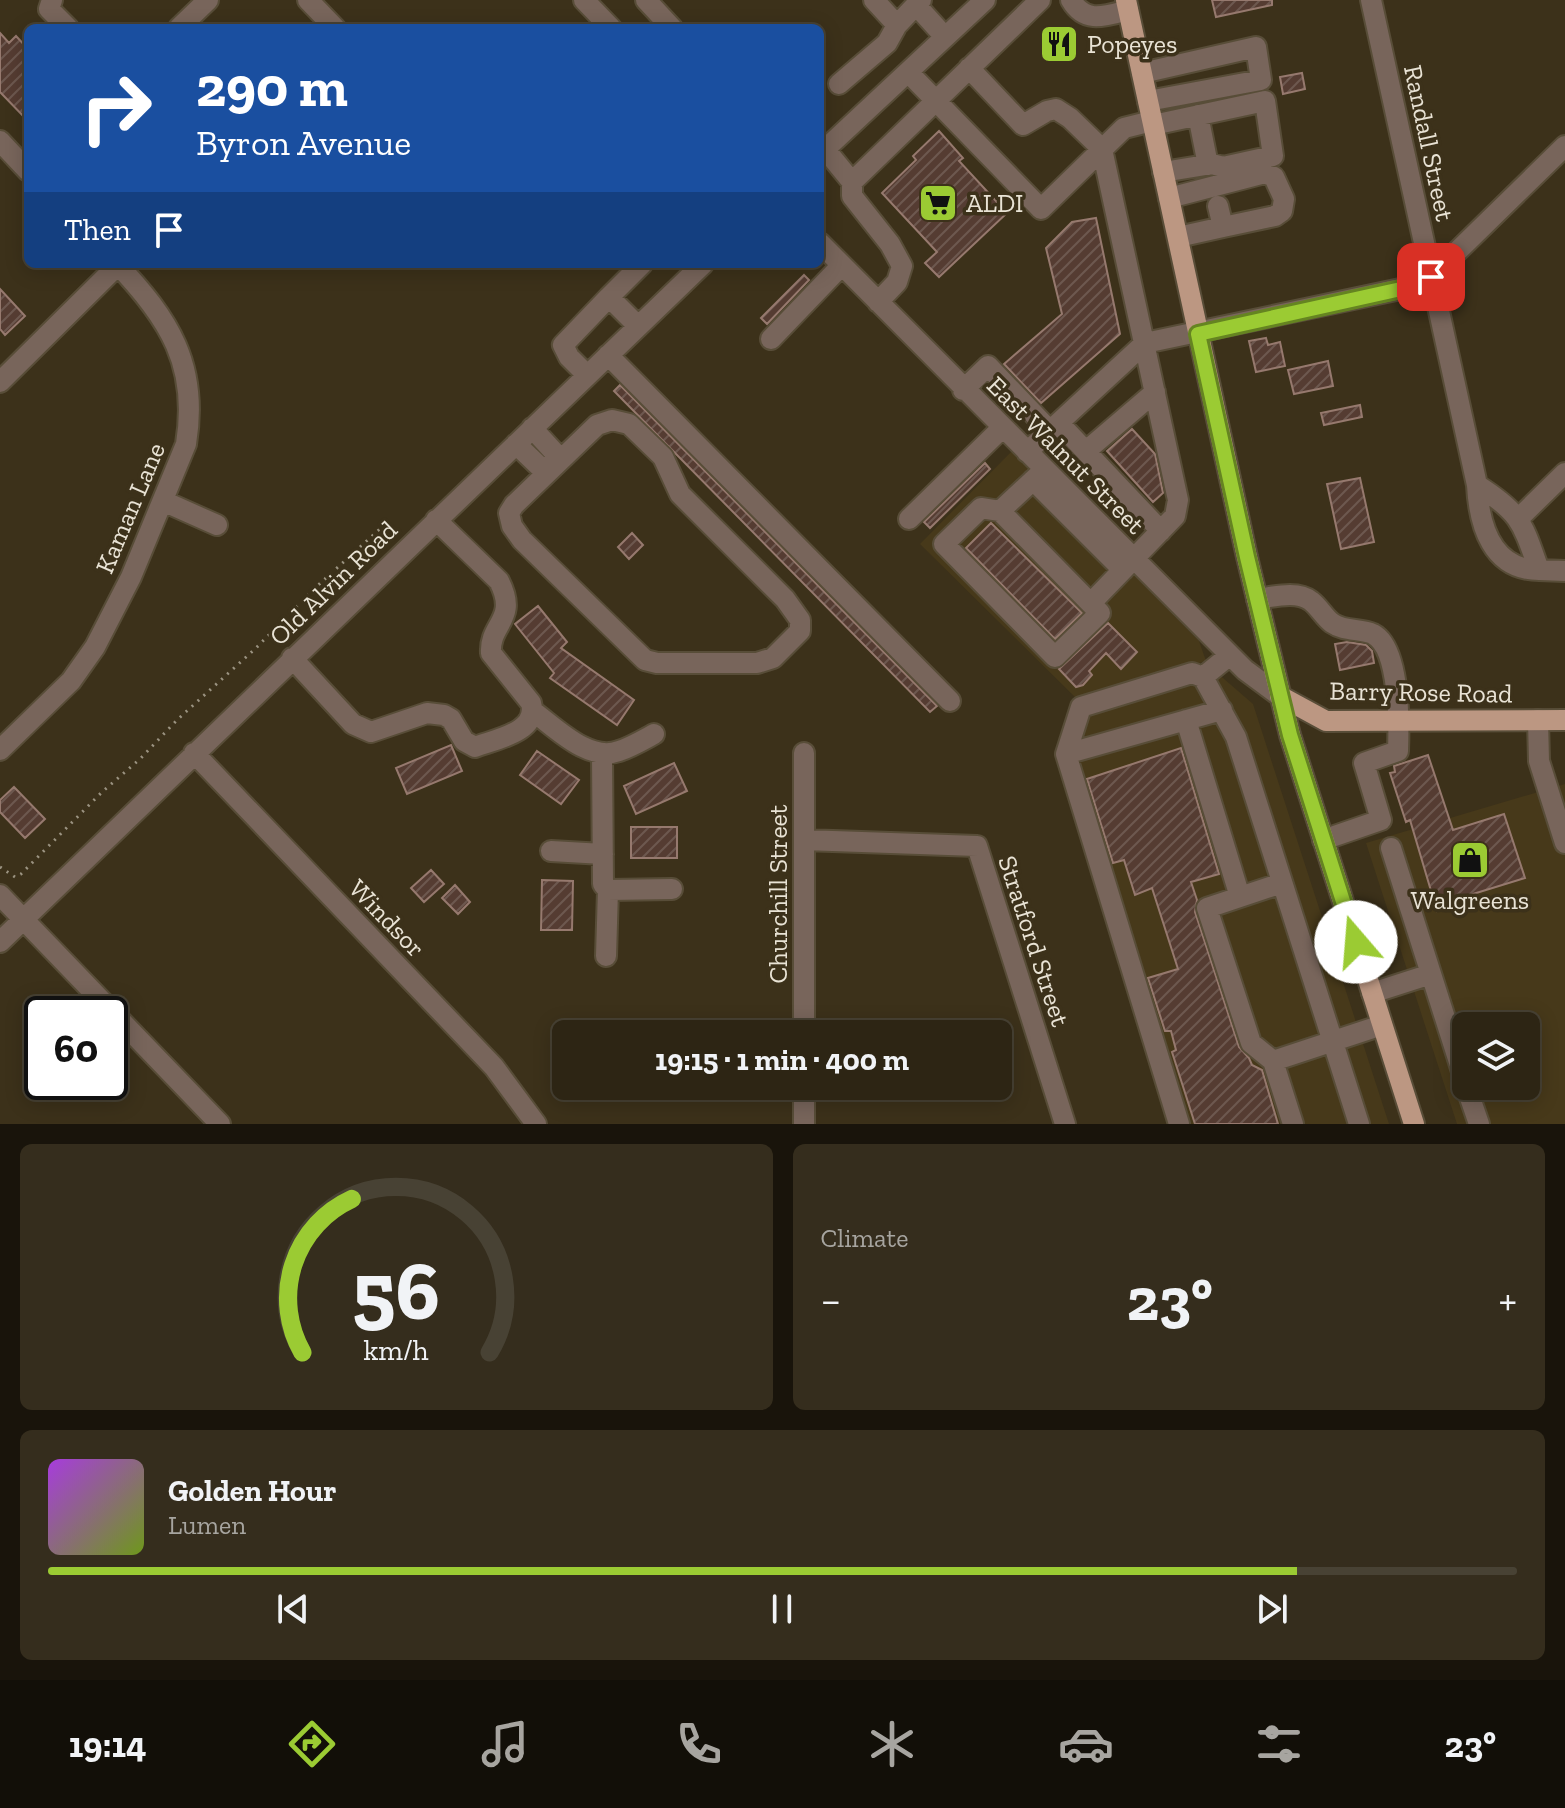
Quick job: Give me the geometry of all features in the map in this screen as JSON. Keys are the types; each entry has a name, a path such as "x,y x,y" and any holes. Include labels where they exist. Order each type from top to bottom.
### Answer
{"main road":[{"path":"1127,5 1257,599 1290,735 1414,1124"},
{"name":"Barry Rose Road","path":"1280,696 1326,721 1565,720"}],"street":[{"path":"183,24 208,0"},
{"path":"308,0 331,24"},
{"path":"584,0 606,24"},
{"path":"646,0 668,24"},
{"path":"874,0 897,25"},
{"path":"852,182 1040,0"},
{"path":"1071,0 1077,11 1091,17 1127,5"},
{"name":"Randall Street","path":"1371,0 1477,485 1478,511 1484,530 1507,561 1521,570 1565,571"},
{"path":"839,84 887,43 897,25 918,3 945,37"},
{"path":"51,4 65,24"},
{"path":"824,149 977,7 995,42"},
{"path":"1142,73 1256,47 1273,156 1223,167 1208,165 1163,172"},
{"path":"969,68 1023,125 1056,109 1102,149 1178,500 1175,516 1091,603"},
{"path":"908,72 1041,209 1124,128 1261,80"},
{"path":"1151,116 1198,115 1265,101"},
{"path":"1198,115 1208,165"},
{"path":"0,141 24,167"},
{"path":"1027,452 1145,343 1410,287 1431,277 1565,146"},
{"path":"824,153 852,182 852,196 890,244 902,266 897,282 878,302"},
{"path":"1169,198 1265,173 1274,177 1284,199 1282,211 1275,216 1178,237"},
{"path":"1218,206 1223,227"},
{"name":"East Walnut Street","path":"824,247 1027,452 1039,475 1128,564 1245,670 1280,696"},
{"path":"771,339 841,266"},
{"path":"0,382 115,268"},
{"name":"Kaman Lane","path":"0,750 71,681 89,657 131,577 186,444 189,384 170,329 146,295 121,268"},
{"path":"587,375 569,357 563,345 638,268"},
{"name":"Old Alvin Road","path":"0,942 699,268"},
{"path":"609,297 638,326"},
{"path":"608,355 950,701"},
{"path":"963,390 988,366 1054,427 1086,451 1161,531"},
{"path":"1086,451 1155,392"},
{"path":"516,444 541,468 554,465 597,425 612,420 629,424 663,457 680,494 785,599 800,620 800,631 773,658 757,663 645,660 522,540 512,526 509,513 514,505 554,465 555,453 532,428"},
{"path":"909,519 1002,428"},
{"path":"1519,518 1565,473"},
{"path":"1000,511 1039,475"},
{"path":"1477,485 1500,500 1519,518 1539,570"},
{"path":"163,501 217,525"},
{"path":"981,508 1000,511 1100,613 1055,657 944,544 981,508"},
{"path":"436,520 499,581 507,605 506,615 492,641 491,653 531,703 534,712 588,750 602,754 618,752 654,734"},
{"path":"1257,599 1302,595 1329,622 1349,631 1370,633 1377,637 1386,648 1393,672 1399,721 1398,751 1364,763 1381,820 1323,840"},
{"path":"1203,677 1230,655"},
{"path":"292,658 353,724 371,732 434,713 451,719 464,741 475,747 523,728 530,723 534,712"},
{"path":"1179,1124 1066,754 1081,707 1192,673 1203,677 1236,737 1359,1124"},
{"path":"1066,754 1222,710"},
{"path":"1186,720 1240,897"},
{"path":"1538,720 1539,761 1561,815 1565,843"},
{"name":"Windsor","path":"194,753 494,1067 536,1124"},
{"name":"Churchill Street","path":"804,753 804,1020"},
{"path":"602,754 603,884 608,890 606,956"},
{"name":"Stratford Street","path":"804,840 977,846 1065,1124"},
{"path":"1391,848 1452,1041"},
{"path":"551,851 603,854"},
{"path":"1282,883 1207,908 1251,1043 1273,1061 1293,1124"},
{"path":"608,890 672,889"},
{"path":"0,895 220,1124"},
{"path":"1372,993 1431,974"},
{"path":"1273,1061 1382,1025"},
{"path":"804,1100 804,1124"},
{"path":"1471,1100 1479,1124"}],"path":[{"path":"0,867 15,877 21,874 102,792 382,527"}],"shaded area":[{"path":"1012,451 1199,641 1206,661 1079,701 920,544"},
{"path":"1208,665 1253,704 1389,1124 1176,1124 1058,754 1073,706"},
{"path":"1565,784 1565,1124 1457,1124 1366,843"}],"building":[{"path":"1212,0 1272,0 1272,5 1216,17"},
{"path":"0,33 9,43 16,36 24,45 24,117 0,92"},
{"path":"1302,73 1305,89 1283,94 1280,77"},
{"path":"939,131 963,158 959,161 1007,213 939,277 925,263 937,252 882,193 916,160 913,156"},
{"path":"1096,218 1120,334 1041,403 1004,364 1062,314 1046,248 1072,222"},
{"path":"804,275 809,280 767,324 761,318"},
{"path":"0,289 25,316 5,335 0,329"},
{"path":"1266,338 1268,345 1280,342 1285,366 1256,372 1249,341"},
{"path":"1328,361 1333,386 1294,394 1288,370"},
{"path":"620,385 937,706 930,712 614,391"},
{"path":"1360,405 1362,417 1324,425 1321,413"},
{"path":"1132,429 1155,454 1163,493 1153,502 1107,451"},
{"path":"985,463 990,469 930,528 924,522"},
{"path":"1360,478 1374,542 1341,549 1327,484"},
{"path":"991,523 1082,613 1055,639 966,548"},
{"path":"632,533 643,545 629,559 618,547"},
{"path":"538,606 567,642 561,648 634,700 617,725 550,678 554,673 515,624"},
{"path":"1108,623 1137,652 1121,669 1106,653 1089,671 1092,675 1083,685 1076,687 1059,669"},
{"path":"1335,644 1366,645 1372,651 1374,663 1340,670"},
{"path":"451,745 462,771 407,794 396,768"},
{"path":"1181,748 1219,874 1191,882 1197,900 1195,912 1239,1047 1252,1065 1262,1070 1278,1124 1195,1124 1172,1052 1176,1050 1171,1031 1165,1031 1148,978 1178,969 1152,888 1135,895 1124,860 1113,863 1087,779"},
{"path":"537,751 579,780 561,804 520,775"},
{"name":"Walgreens","path":"1428,755 1453,830 1504,814 1525,878 1447,902 1448,908 1437,911 1410,820 1406,822 1390,773 1395,772 1394,766"},
{"path":"674,763 687,791 636,814 624,786"},
{"path":"14,787 45,819 25,838 0,812 0,800"},
{"path":"631,827 677,827 677,858 631,858"},
{"path":"431,870 444,884 424,902 411,888"},
{"path":"542,880 573,881 572,930 541,930"},
{"path":"455,885 470,902 458,914 442,898"}],"place":[{"name":"Popeyes","path":"1059,44"},
{"name":"ALDI","path":"938,203"},
{"name":"Walgreens","path":"1470,860"}],"route":[{"path":"1356,942 1290,735 1198,334 1410,287 1431,277"}]}
